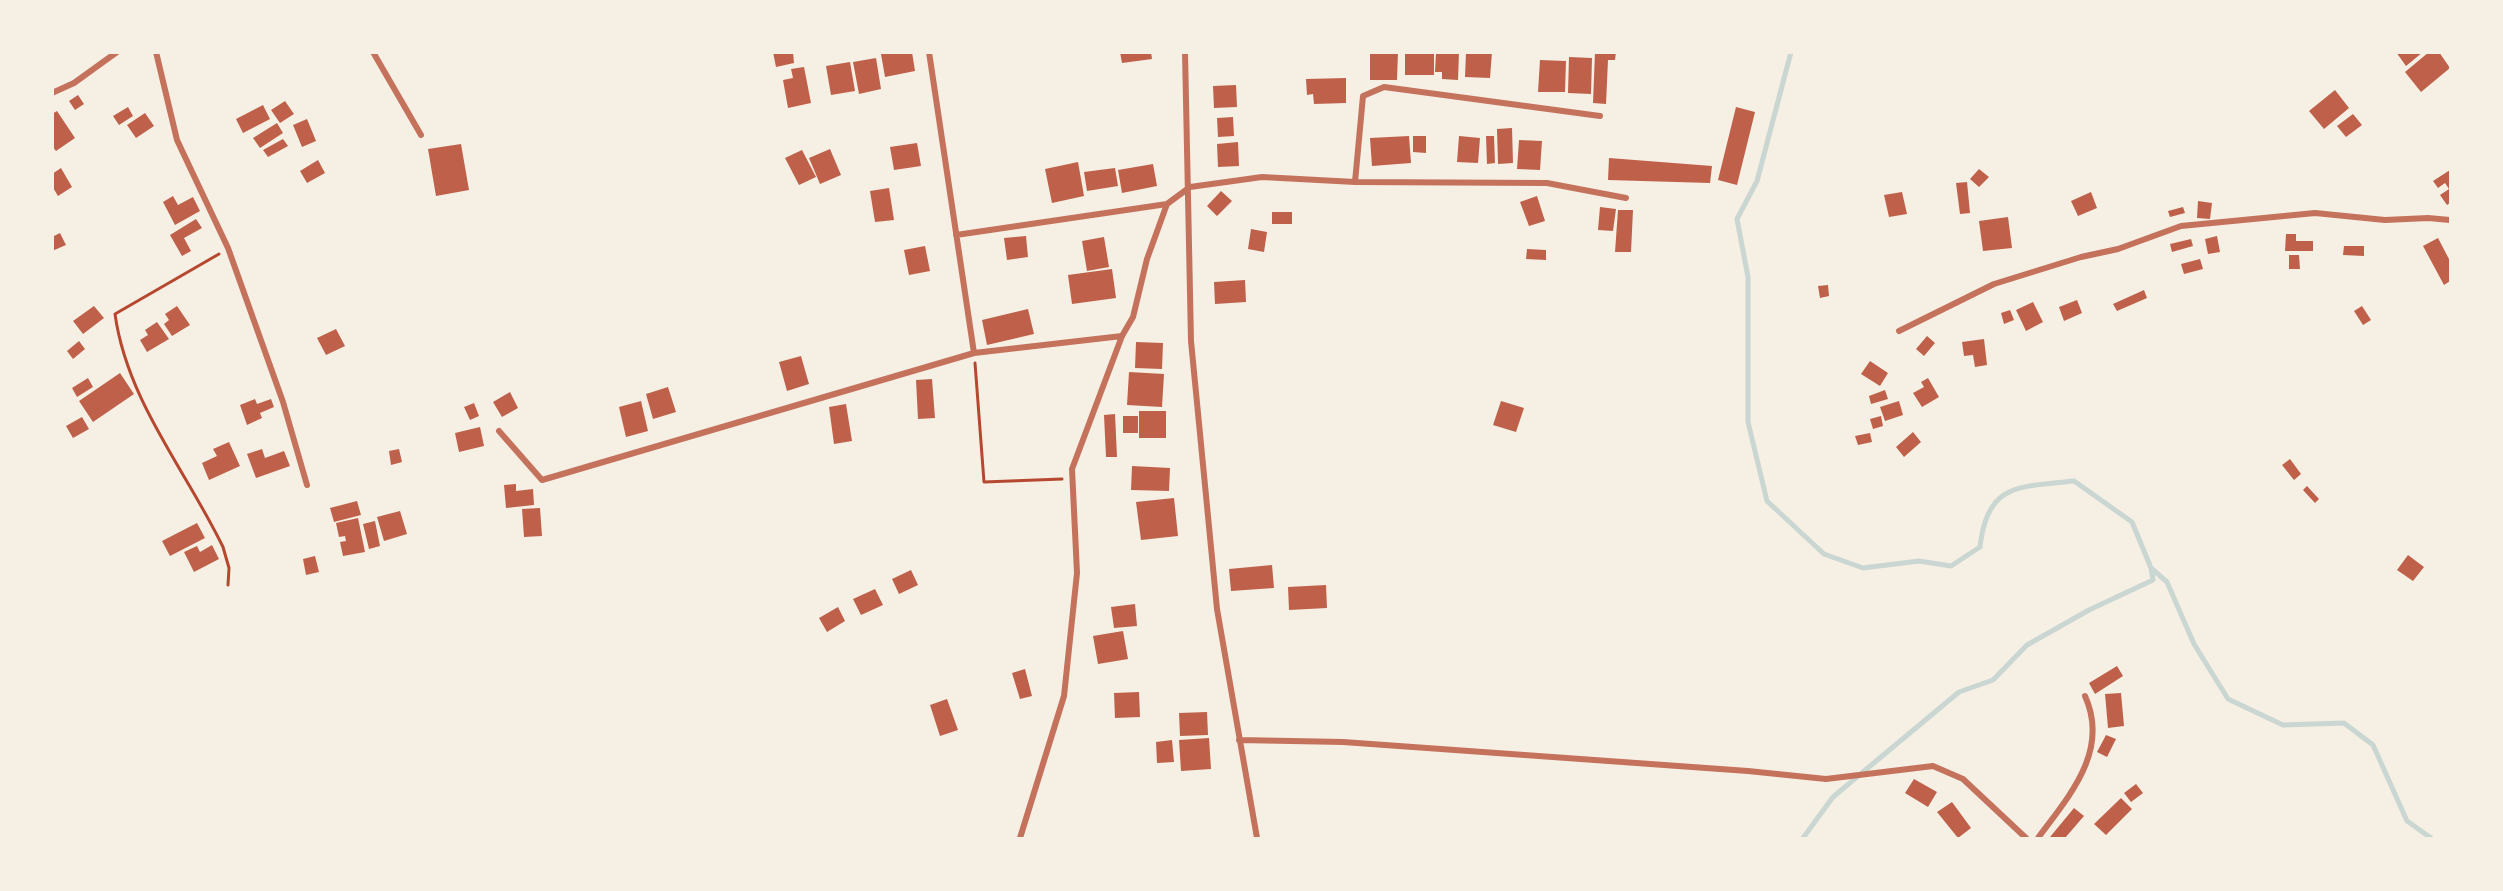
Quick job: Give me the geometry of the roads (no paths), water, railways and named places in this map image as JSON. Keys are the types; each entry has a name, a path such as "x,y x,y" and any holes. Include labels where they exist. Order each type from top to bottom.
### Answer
{"street":[{"path":"52,93 74,83 117,52"},
{"path":"156,52 177,140 228,248 283,402 307,485"},
{"path":"373,52 421,135"},
{"path":"929,52 974,353"},
{"path":"1185,52 1190,187 1191,341 1217,609 1257,838"},
{"path":"1355,182 1363,96 1384,87 1599,116"},
{"path":"956,236 1167,204 1190,187 1262,177 1355,182 1547,183 1626,198"},
{"path":"1020,838 1064,696 1077,573 1072,470 1122,336 1132,317 1147,259 1167,204"},
{"path":"1899,331 1994,284 2081,257 2118,249 2181,226 2314,213 2385,220 2428,218 2451,220"},
{"path":"499,431 542,480 974,353 1122,336"},
{"path":"2038,838 2080,780 2095,738 2085,696"},
{"path":"1239,740 1343,742 1736,770 1826,779 1933,766 1964,779 2026,838"}],"waterway":[{"path":"1791,52 1757,181 1737,219 1748,277 1748,422 1767,501 1824,554 1863,568 1919,561 1951,566 1980,547 1990,510 2009,492 2022,487 2074,481 2132,522 2151,568 2167,582 2194,644 2228,699 2283,725 2344,723 2373,745 2407,821 2431,838"},
{"path":"1803,838 1833,797 1959,692 1993,680 2027,645 2089,610 2153,580 2151,568"}]}
